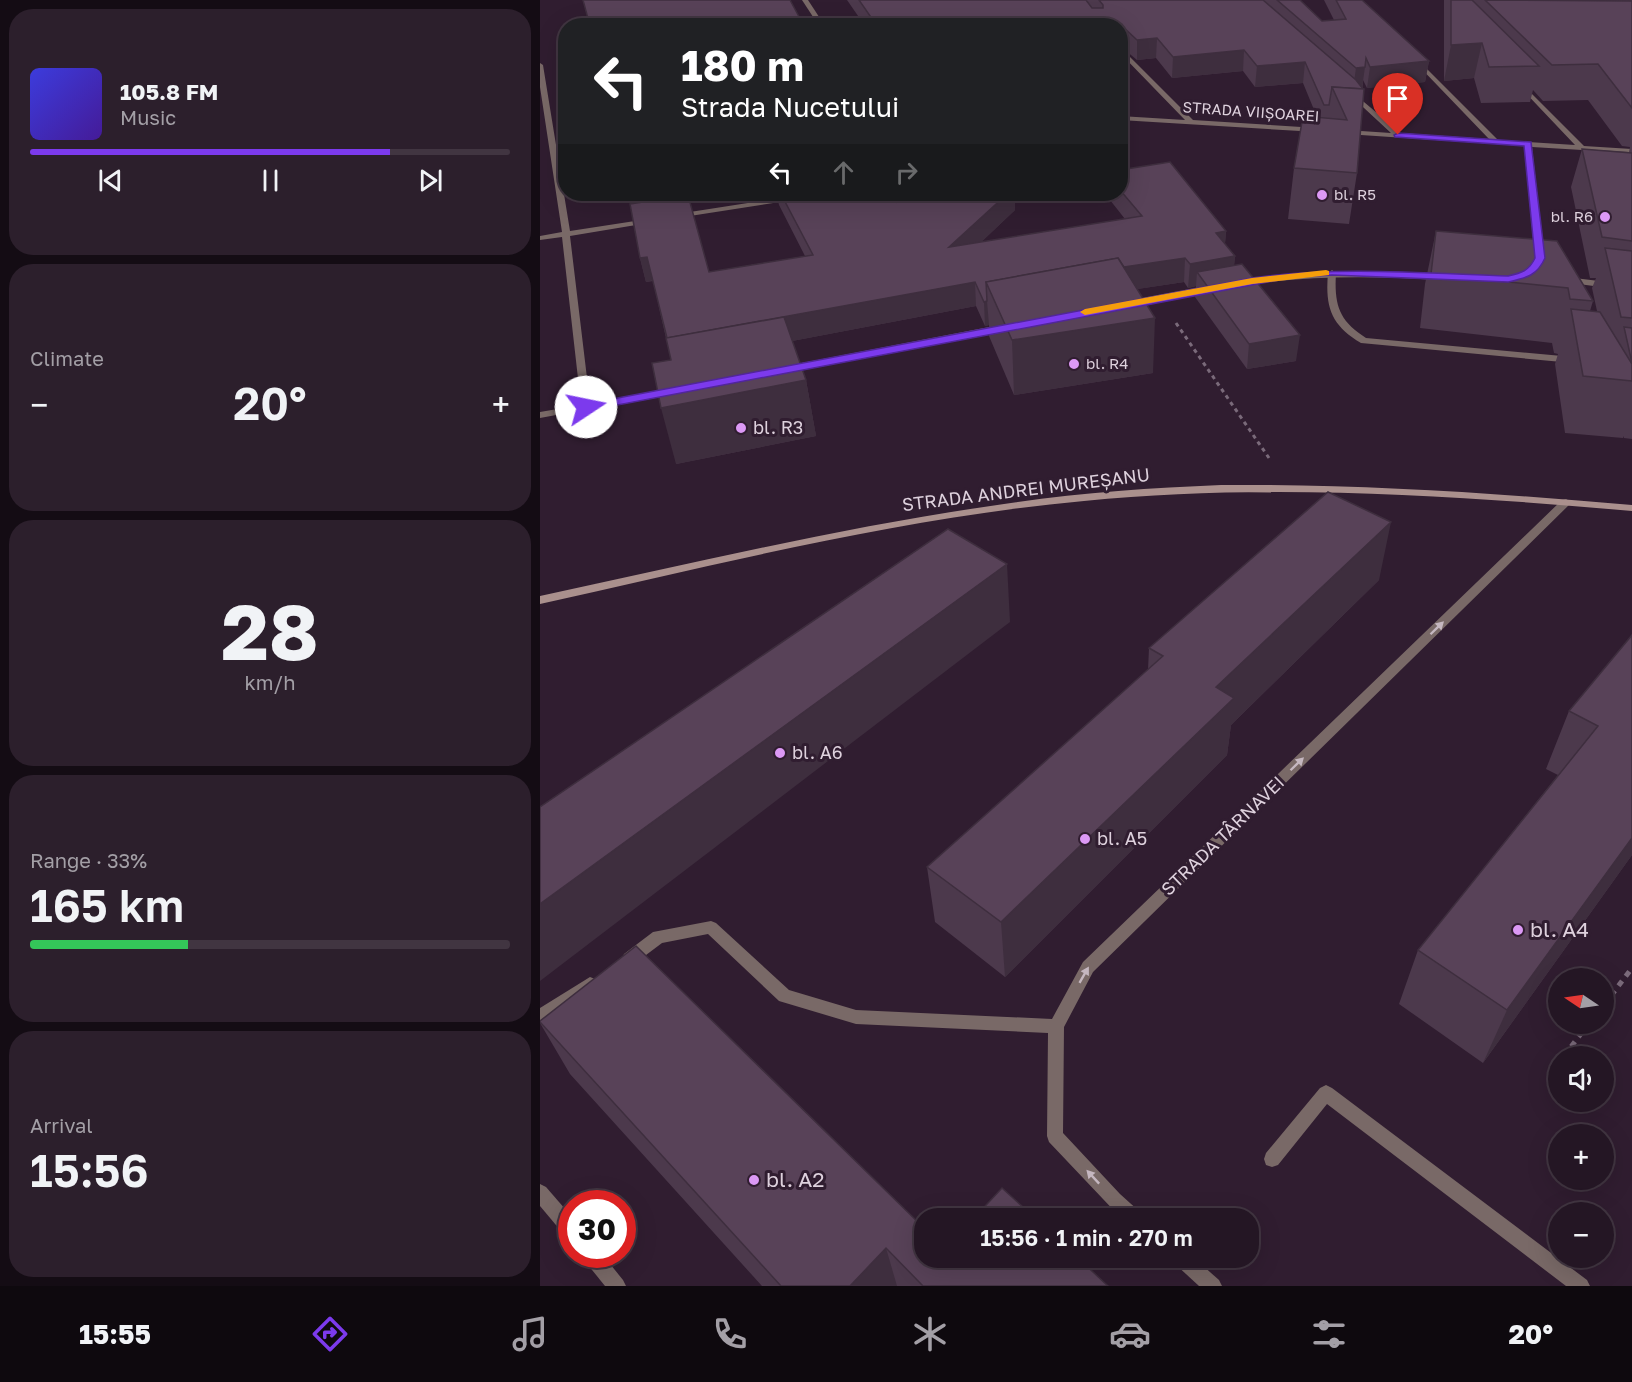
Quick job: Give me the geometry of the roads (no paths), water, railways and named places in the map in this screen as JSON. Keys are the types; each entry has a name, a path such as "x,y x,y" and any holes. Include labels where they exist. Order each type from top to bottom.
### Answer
{"street":[{"path":"805,0 817,18"},
{"path":"1128,57 1191,122"},
{"path":"1413,57 1496,142"},
{"path":"540,65 558,182"},
{"path":"1517,80 1582,148"},
{"path":"1347,90 1398,135"},
{"name":"STRADA VIIȘOAREI","path":"1128,118 1329,131"},
{"name":"STRADA VIIȘOAREI","path":"1340,131 1632,151"},
{"path":"1528,144 1540,258 1536,268"},
{"path":"561,201 586,407"},
{"path":"669,218 775,201"},
{"path":"540,238 658,219"},
{"path":"1332,273 1329,291 1334,313 1348,333 1364,341 1585,362"},
{"path":"1228,285 1295,274 1448,277"},
{"path":"1561,280 1632,288"},
{"path":"1123,305 1217,287"},
{"path":"773,372 1018,325"},
{"path":"540,415 680,389"},
{"name":"STRADA ANDREI MUREȘANU","path":"540,600 900,523 1047,501 1161,491 1335,487 1632,508"},
{"name":"STRADA TÂRNAVEI","path":"1123,1208 1054,1136 1056,1026 1088,967 1566,502"},
{"path":"540,1016 658,937 711,927 784,996 856,1017 1056,1026"},
{"path":"1272,1159 1326,1094 1581,1286"},
{"path":"540,1193 558,1214"},
{"path":"602,1268 617,1286"},
{"path":"1192,1268 1213,1286"}],"place":[{"name":"bl. R5","path":"1322,195"},
{"name":"bl. R6","path":"1605,217"},
{"name":"bl. R4","path":"1074,364"},
{"name":"bl. R3","path":"741,428"},
{"name":"bl. A6","path":"780,753"},
{"name":"bl. A5","path":"1085,839"},
{"name":"bl. A4","path":"1518,930"},
{"name":"bl. A2","path":"754,1180"}]}
